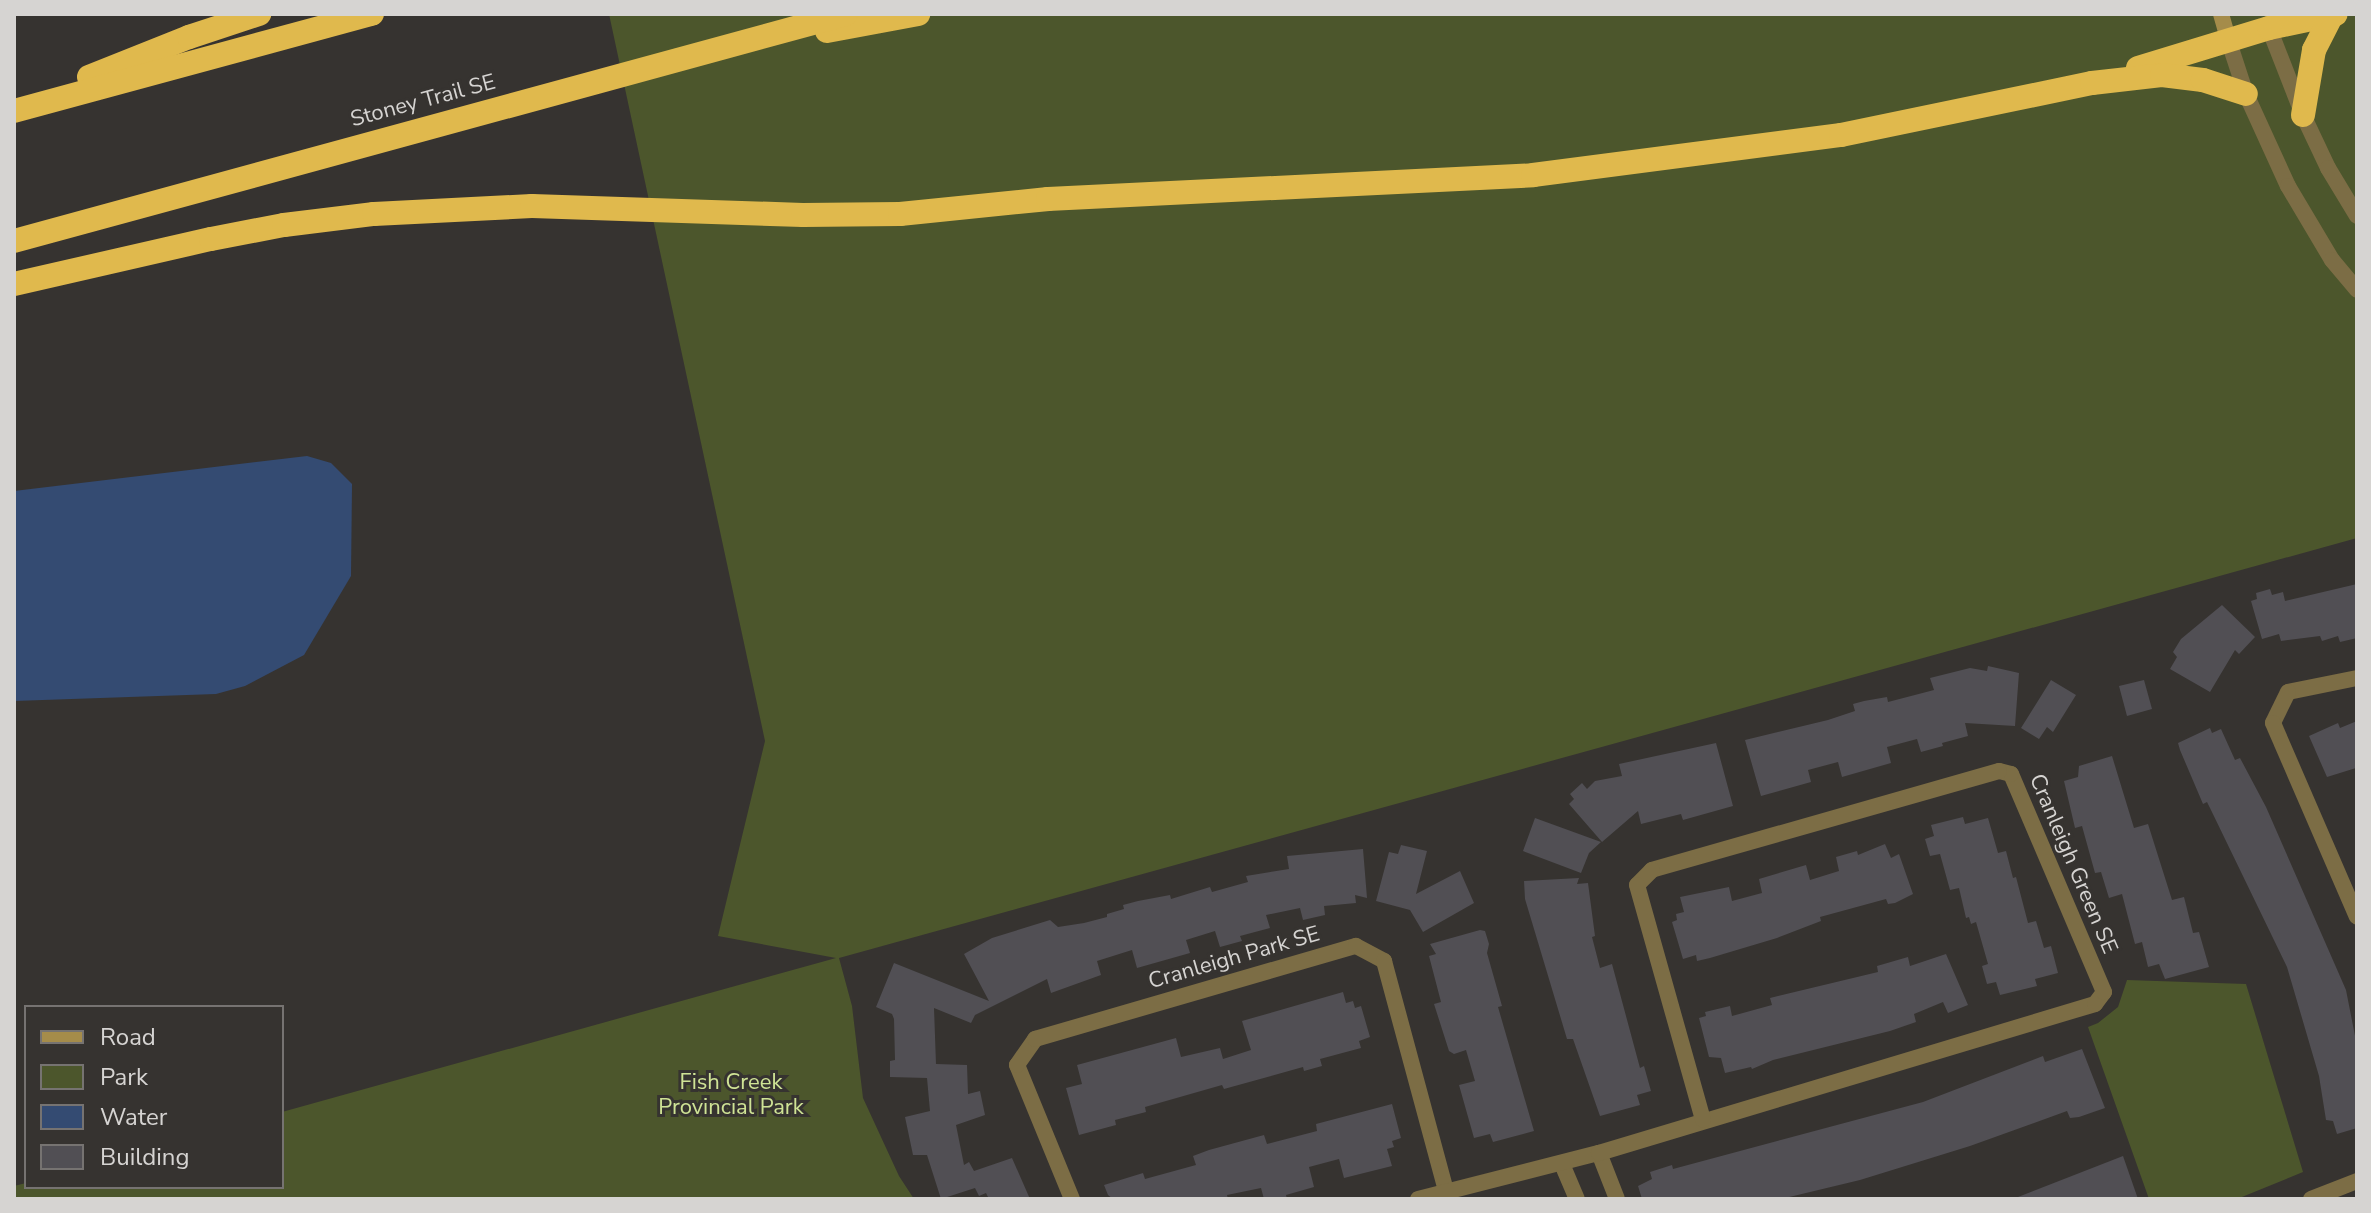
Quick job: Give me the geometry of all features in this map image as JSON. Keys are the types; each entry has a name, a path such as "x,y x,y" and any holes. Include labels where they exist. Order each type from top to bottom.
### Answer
{"highway":[{"path":"14,110 189,37 259,14"},
{"path":"14,110 372,14"},
{"name":"Stoney Trail SE","path":"14,241 374,140 703,55 846,14"},
{"path":"703,55 918,14"},
{"path":"2092,83 2228,39 2267,21 2334,15"},
{"path":"2303,115 2314,50 2334,15"},
{"path":"14,284 284,225 446,208 532,206 788,214 900,214 1048,199 1533,175 1841,135 2092,83 2162,75 2203,80 2246,94"}],"main road":[{"path":"2221,14 2228,39"}],"street":[{"path":"2267,21 2303,115 2328,168 2357,216"},
{"path":"2228,39 2246,94 2288,186 2332,260 2357,290"},
{"path":"2357,678 2288,692 2273,723 2357,917"},
{"name":"Cranleigh Green SE","path":"1599,1153 2095,1004 2104,992 2011,774 1999,771 1652,870 1637,885 1703,1120"},
{"name":"Cranleigh Park SE","path":"1072,1199 1017,1065 1035,1039 1356,946 1384,961 1446,1191"},
{"path":"1418,1199 1599,1153 1617,1199"},
{"path":"1562,1164 1577,1199"},
{"path":"2311,1199 2357,1181"}],"green space":[{"name":"Fish Creek Provincial Park","path":"609,14 2357,14 2357,538 839,958 852,1006 863,1098 899,1176 914,1199 14,1199 14,1186 24,1184 24,1189 284,1189 284,1111 836,958 718,936 765,741"},
{"path":"2127,980 2246,984 2303,1172 2237,1199 2149,1199 2088,1027 2118,1007"}],"water":[{"path":"307,456 331,463 352,484 351,576 304,655 245,686 216,694 14,701 14,491"}],"building":[{"path":"2357,584 2357,638 2340,642 2338,636 2322,641 2320,636 2281,641 2279,634 2262,639 2251,601 2257,599 2256,593 2270,589 2272,595 2283,592 2285,601"},
{"path":"2222,605 2255,637 2239,654 2235,650 2210,692 2170,669 2177,657 2173,652 2181,639"},
{"path":"1988,666 2019,673 2015,726 1965,723 1968,736 1942,743 1943,746 1921,752 1917,739 1887,747 1891,763 1842,777 1838,762 1808,770 1811,782 1761,796 1745,740 1828,720 1855,711 1853,704 1864,701 1887,697 1888,702 1934,690 1930,678 1970,668 1987,671"},
{"path":"2051,680 2076,695 2053,732 2047,727 2039,739 2021,728"},
{"path":"2144,680 2152,709 2127,716 2119,686"},
{"path":"2357,721 2356,768 2327,777 2309,736 2338,723 2340,728"},
{"path":"2210,728 2212,733 2221,729 2235,760 2240,758 2266,807 2346,990 2357,1046 2357,1128 2337,1134 2333,1121 2326,1120 2319,1076 2287,967 2207,802 2203,804 2180,750 2178,743"},
{"path":"1716,743 1733,806 1683,820 1681,814 1641,824 1638,811 1602,842 1569,804 1574,799 1570,794 1582,783 1587,789 1595,781 1622,776 1619,764"},
{"path":"2112,756 2134,828 2148,824 2172,900 2184,897 2193,933 2199,932 2209,967 2165,979 2159,964 2148,967 2142,942 2135,944 2122,894 2109,898 2101,872 2095,873 2082,826 2075,828 2064,781 2078,777 2079,766"},
{"path":"1963,817 1965,824 1988,818 1998,853 2006,851 2013,878 2016,877 2028,923 2036,921 2044,948 2051,946 2058,973 2035,979 2037,986 2000,995 1996,982 1987,984 1982,966 1988,964 1976,922 1971,924 1969,917 1966,918 1959,888 1950,890 1940,854 1930,856 1925,839 1934,836 1931,825"},
{"path":"1535,818 1601,842 1589,853 1581,873 1523,851"},
{"path":"1885,844 1891,858 1899,854 1913,894 1895,903 1888,904 1886,899 1820,917 1821,921 1777,938 1710,958 1697,961 1696,955 1683,959 1672,922 1677,920 1676,914 1684,912 1680,897 1729,887 1732,901 1762,893 1759,879 1806,865 1810,880 1839,871 1836,857 1857,851 1858,855"},
{"path":"1401,845 1427,851 1416,894 1460,871 1474,903 1423,932 1410,910 1376,901 1389,852 1398,854"},
{"path":"1363,849 1367,898 1355,895 1356,903 1324,906 1325,915 1303,920 1300,908 1266,915 1270,928 1240,936 1242,941 1220,947 1215,931 1186,940 1190,953 1137,968 1132,950 1097,961 1101,975 1051,993 1047,979 975,1015 971,1023 934,1008 936,1064 967,1065 968,1094 980,1091 985,1115 956,1125 964,1165 969,1162 974,1171 1012,1158 1030,1199 989,1199 986,1193 979,1196 975,1188 941,1199 927,1155 913,1155 905,1117 930,1111 927,1078 890,1077 890,1061 895,1060 894,1019 892,1014 876,1007 894,963 989,1001 964,954 992,938 1050,920 1058,927 1084,923 1107,917 1107,914 1124,909 1123,905 1138,901 1170,895 1171,899 1210,887 1212,892 1248,882 1246,876 1289,869 1287,856"},
{"path":"1579,878 1577,884 1588,883 1595,936 1592,937 1600,968 1612,964 1640,1068 1644,1066 1651,1091 1637,1095 1640,1105 1600,1116 1573,1039 1567,1039 1525,899 1524,881"},
{"path":"1485,931 1489,944 1487,953 1502,1006 1498,1007 1534,1131 1493,1142 1490,1134 1474,1138 1459,1085 1475,1081 1466,1050 1454,1054 1449,1051 1434,1004 1441,1002 1429,956 1436,954 1430,944"},
{"path":"1946,954 1968,1005 1948,1013 1943,1002 1914,1014 1916,1022 1773,1060 1752,1069 1725,1073 1721,1058 1709,1057 1699,1018 1706,1016 1705,1012 1730,1006 1732,1016 1772,1005 1770,998 1878,972 1877,966 1908,957 1910,966"},
{"path":"1343,992 1346,1003 1353,1001 1355,1008 1361,1006 1370,1037 1359,1041 1361,1048 1320,1059 1322,1066 1304,1071 1303,1067 1224,1089 1222,1085 1145,1107 1146,1112 1115,1120 1116,1125 1079,1135 1066,1088 1082,1084 1077,1065 1176,1038 1181,1057 1220,1048 1223,1059 1251,1050 1242,1021"},
{"path":"2082,1049 2105,1108 2079,1117 2070,1118 2067,1111 1970,1146 1860,1180 1781,1199 1642,1199 1638,1186 1652,1179 1650,1172 1672,1165 1673,1169 1923,1102 2043,1056 2045,1062"},
{"path":"1392,1104 1401,1138 1392,1141 1394,1147 1387,1149 1392,1166 1344,1178 1339,1159 1309,1167 1314,1187 1286,1195 1287,1199 1264,1199 1261,1188 1227,1195 1228,1199 1113,1199 1104,1185 1143,1173 1145,1179 1196,1165 1193,1156 1264,1135 1267,1144 1317,1131 1316,1124"},
{"path":"2123,1156 2138,1199 2018,1199 2018,1197"}]}
